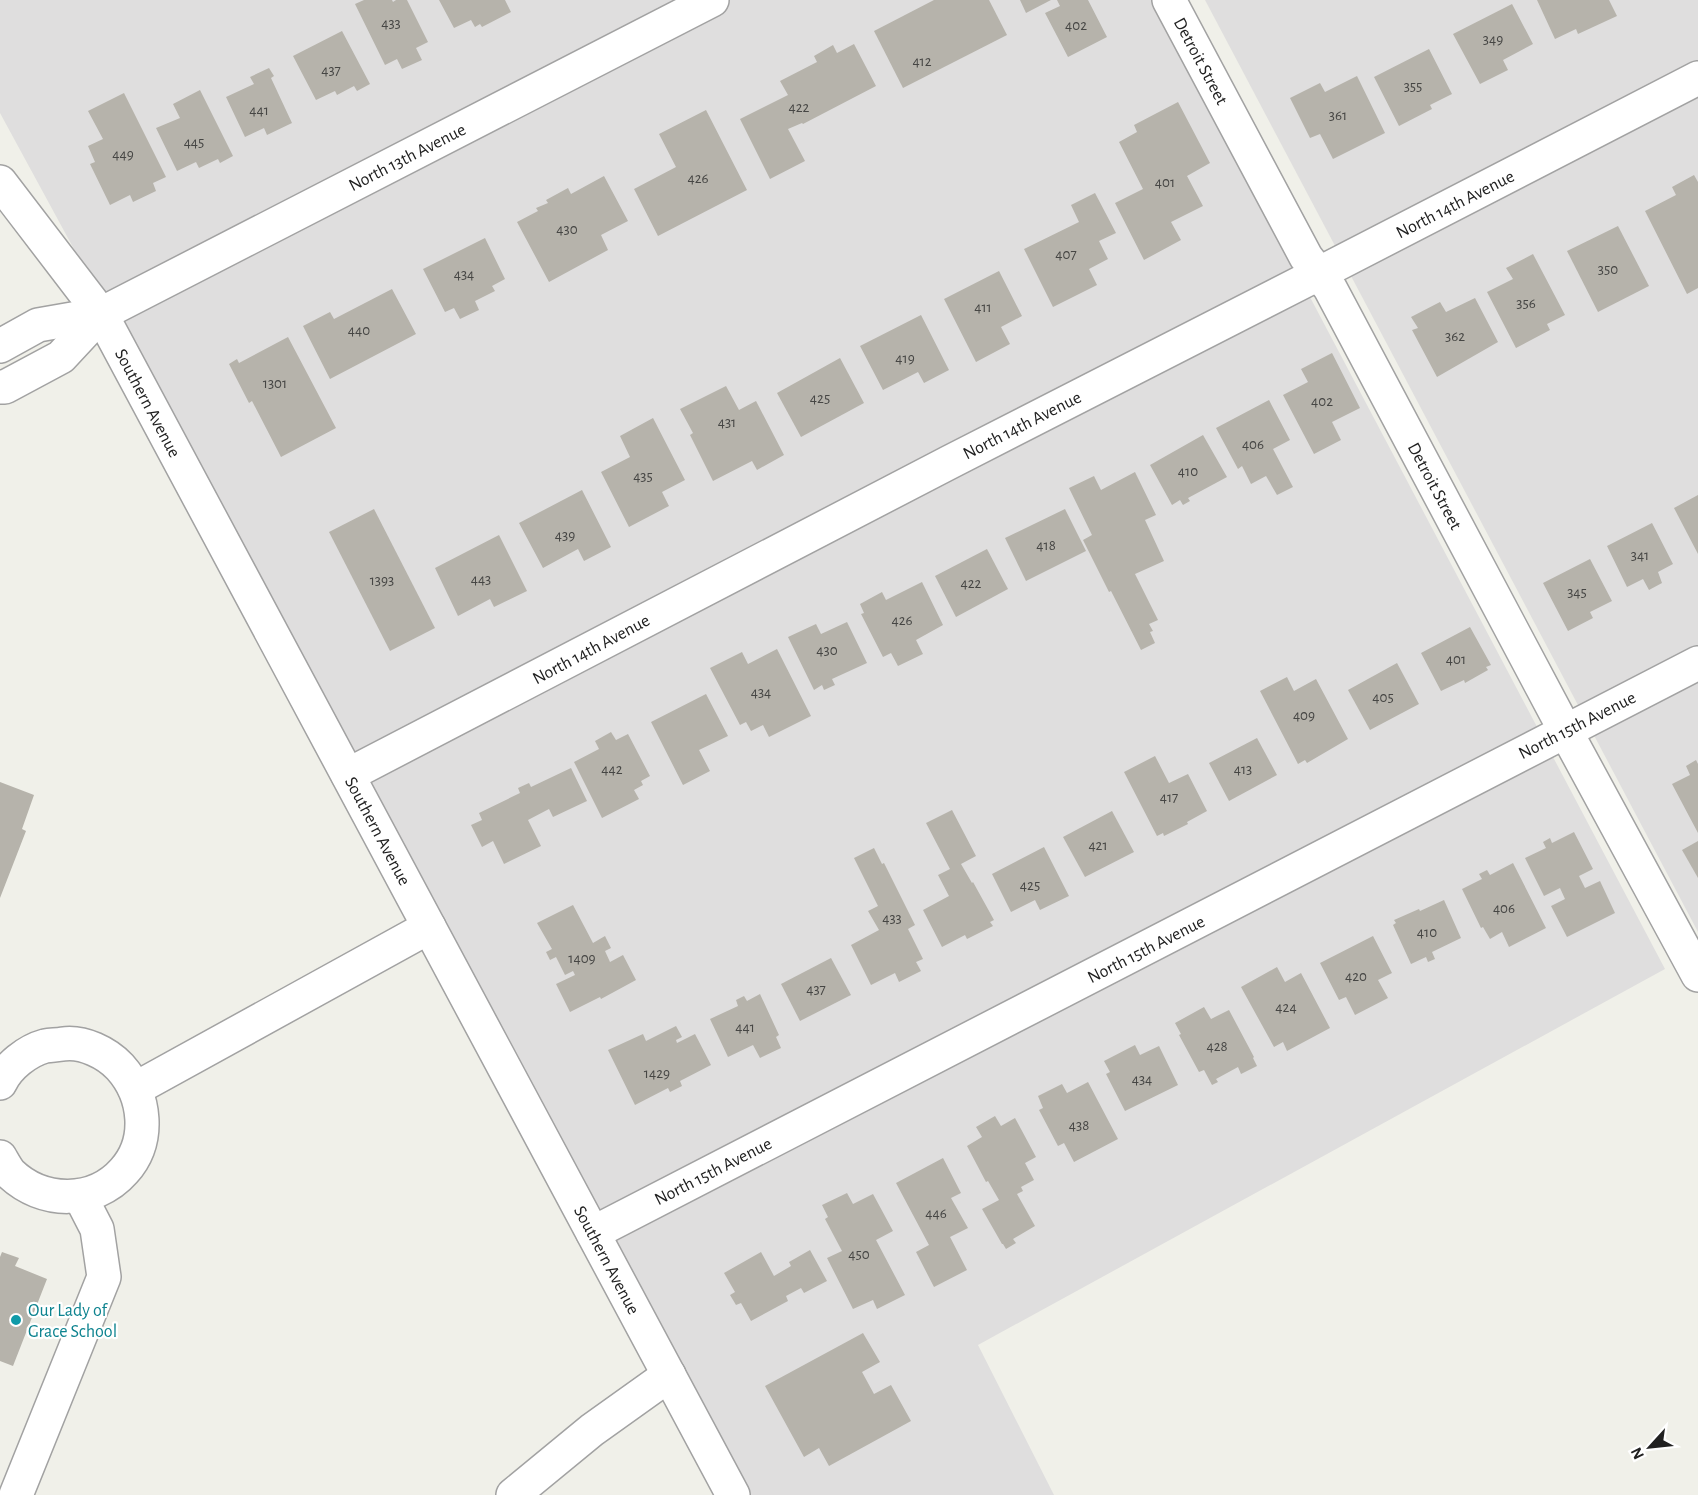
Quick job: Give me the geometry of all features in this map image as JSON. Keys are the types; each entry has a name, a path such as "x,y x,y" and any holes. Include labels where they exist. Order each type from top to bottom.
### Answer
{"street":[{"name":"North 13th Avenue","path":"101,314 712,0"},
{"name":"Detroit Street","path":"1169,0 1306,257 1330,288 1698,975"},
{"name":"North 14th Avenue","path":"348,775 940,467 1698,78"},
{"name":"Southern Avenue","path":"0,182 101,314 733,1495"},
{"path":"0,346 38,325 101,314"},
{"path":"0,387 5,387 61,357 101,314"},
{"name":"North 15th Avenue","path":"592,1233 1698,663"},
{"path":"135,1089 429,927"},
{"path":"0,1083 3,1075 22,1057 44,1047 68,1043 92,1048 114,1060 131,1079 140,1101 142,1126 137,1150 124,1171 104,1187 80,1196 54,1196 30,1188 9,1172 0,1157"},
{"path":"16,1495 104,1277 97,1229 80,1196"},
{"path":"513,1495 592,1430 669,1375"}],"shaded area":[{"path":"0,0 1153,0 1665,969 978,1345 1054,1495 751,1495 0,113"},
{"path":"1205,0 1698,0 1698,932"}],"building":[{"path":"364,0 392,0 393,2 407,0 428,42 416,48 422,60 402,69 397,59 385,65 355,4"},
{"path":"439,0 505,0 511,12 482,27 480,24 475,27 471,20 454,28"},
{"path":"934,0 989,0 1007,35 903,88 874,31"},
{"path":"1020,0 1051,0 1026,13"},
{"path":"1057,0 1088,0 1107,37 1068,57 1045,13 1060,6"},
{"path":"1537,0 1609,0 1617,16 1578,34 1576,29 1555,39"},
{"path":"1512,4 1533,44 1503,60 1508,70 1480,84 1453,34"},
{"path":"342,31 370,84 357,91 354,86 337,95 335,91 316,100 293,56"},
{"path":"854,44 876,86 803,124 788,129 805,161 770,179 740,119 788,95 780,81 817,62 814,56 833,45 837,53"},
{"path":"1429,49 1452,94 1430,105 1432,109 1399,126 1374,77"},
{"path":"269,68 274,76 271,78 292,123 267,135 264,128 245,137 226,97 254,84 250,77"},
{"path":"1357,76 1385,133 1333,159 1320,134 1310,138 1290,98 1320,83 1325,92"},
{"path":"200,90 233,156 220,163 218,159 199,168 196,162 177,171 156,128 180,118 173,104"},
{"path":"124,93 166,177 153,183 156,191 133,202 130,195 110,205 90,164 95,162 88,146 103,139 88,111"},
{"path":"1178,102 1210,163 1187,176 1203,206 1171,222 1181,240 1144,260 1115,203 1143,189 1119,142 1137,132 1134,125"},
{"path":"706,110 747,190 658,236 634,189 676,167 659,134"},
{"path":"1694,175 1698,182 1698,288 1687,294 1645,211 1676,195 1672,187"},
{"path":"604,176 628,221 601,235 608,250 549,282 517,222 538,211 536,208 548,203 546,200 568,188 571,194"},
{"path":"1095,193 1116,233 1099,241 1108,259 1089,269 1097,285 1053,307 1024,249 1079,222 1071,205"},
{"path":"1618,226 1649,286 1598,312 1567,251"},
{"path":"485,238 505,279 492,286 495,291 475,301 479,310 460,319 454,308 445,312 423,269"},
{"path":"1533,254 1565,315 1547,324 1550,330 1516,348 1487,292 1513,279 1506,268"},
{"path":"999,271 1022,316 1001,327 1010,344 976,362 944,299"},
{"path":"392,289 416,334 330,379 303,326 330,312 334,319"},
{"path":"1475,298 1498,342 1437,377 1412,330 1418,328 1411,317 1440,302 1446,312"},
{"path":"921,315 949,370 924,383 918,372 883,390 860,346"},
{"path":"288,337 336,428 281,457 252,401 249,403 229,364 237,359 239,363"},
{"path":"1332,353 1360,408 1332,422 1341,440 1314,454 1283,395 1308,382 1301,369"},
{"path":"840,358 864,403 801,437 777,393"},
{"path":"726,386 739,410 756,401 784,455 757,470 752,461 713,481 690,435 693,433 680,409"},
{"path":"1269,400 1290,440 1273,449 1293,487 1277,495 1266,476 1251,484 1242,466 1238,469 1216,428"},
{"path":"653,418 685,480 662,492 669,506 629,527 601,472 630,457 620,436"},
{"path":"1203,435 1227,477 1188,498 1190,501 1183,505 1180,500 1172,505 1150,465"},
{"path":"1135,472 1156,515 1145,520 1164,561 1135,574 1158,620 1149,624 1155,643 1141,650 1083,540 1092,535 1069,488 1094,476 1101,490"},
{"path":"582,490 611,547 584,561 578,549 543,568 519,523"},
{"path":"1698,495 1698,554 1674,508"},
{"path":"374,509 435,628 390,651 329,532"},
{"path":"1065,509 1086,551 1026,581 1005,538"},
{"path":"1652,523 1673,564 1658,572 1662,583 1649,590 1643,579 1627,587 1607,546"},
{"path":"499,535 527,591 494,607 490,599 458,616 435,568"},
{"path":"987,549 1008,589 956,617 935,576"},
{"path":"1590,559 1612,601 1590,612 1593,618 1568,631 1543,583"},
{"path":"922,582 943,625 916,640 923,654 898,666 891,653 883,657 861,614 864,613 860,604 882,592 886,600"},
{"path":"847,622 867,663 832,679 835,685 824,690 822,685 814,690 788,637 816,624 821,634"},
{"path":"1470,627 1491,665 1486,667 1488,670 1465,683 1464,680 1441,691 1421,653"},
{"path":"777,649 811,716 769,737 763,725 751,731 746,722 740,725 710,668 742,652 748,664"},
{"path":"1397,663 1419,704 1370,730 1348,690"},
{"path":"1287,677 1294,691 1316,679 1348,739 1307,763 1305,760 1298,764 1260,691"},
{"path":"706,694 728,736 699,750 710,771 683,785 651,722"},
{"path":"611,732 616,740 628,734 650,776 641,781 643,785 634,790 639,799 602,818 574,762 599,749 595,741"},
{"path":"1257,738 1277,775 1229,801 1209,763"},
{"path":"1155,756 1169,783 1188,774 1207,811 1164,836 1163,833 1157,836 1124,772"},
{"path":"1696,760 1698,764 1698,833 1672,784 1690,775 1686,766"},
{"path":"571,768 587,801 553,817 549,809 528,820 541,846 504,864 493,841 482,847 471,825 482,820 479,813 520,793 518,788 529,783 531,787"},
{"path":"0,782 34,795 22,829 26,831 0,898"},
{"path":"952,810 976,856 961,864 994,920 990,922 993,926 967,939 965,935 942,947 923,910 949,896 938,875 950,869 926,823"},
{"path":"1112,811 1134,852 1085,877 1063,837"},
{"path":"1574,832 1593,869 1579,876 1585,888 1600,881 1615,913 1567,937 1551,906 1565,899 1560,888 1544,896 1525,858 1546,848 1543,842 1550,838 1552,843"},
{"path":"1698,841 1698,878 1682,850"},
{"path":"1044,847 1069,896 1040,910 1035,900 1011,912 992,874"},
{"path":"874,848 915,925 908,929 923,959 916,962 921,971 899,982 895,973 871,985 851,945 879,930 868,911 878,906 854,858"},
{"path":"1513,863 1546,928 1509,947 1502,932 1490,939 1483,927 1481,928 1462,889 1482,879 1479,874 1487,870 1490,875"},
{"path":"1444,900 1461,938 1432,952 1435,959 1428,962 1426,957 1411,964 1393,925 1396,923 1394,920"},
{"path":"573,905 593,943 605,936 611,948 605,951 610,962 623,955 636,980 601,999 600,997 570,1012 556,984 575,975 573,971 565,975 556,957 550,960 546,952 552,949 537,923"},
{"path":"1373,936 1392,973 1378,980 1388,998 1355,1015 1346,997 1339,1000 1320,963"},
{"path":"831,958 851,995 800,1021 781,984"},
{"path":"1277,967 1285,982 1301,973 1330,1028 1287,1051 1283,1042 1274,1047 1241,987"},
{"path":"760,994 779,1035 776,1037 781,1048 760,1058 753,1045 728,1057 710,1019 738,1006 736,1000 744,996 747,1001"},
{"path":"1204,1007 1211,1019 1229,1010 1257,1066 1241,1074 1238,1067 1216,1079 1218,1082 1212,1085 1204,1070 1199,1072 1175,1023"},
{"path":"676,1026 682,1037 676,1040 677,1043 695,1034 711,1065 680,1081 682,1086 670,1092 668,1088 635,1105 608,1050 643,1034 646,1041"},
{"path":"1135,1045 1140,1055 1159,1046 1178,1085 1125,1111 1106,1074 1110,1072 1104,1061"},
{"path":"1088,1082 1118,1139 1074,1162 1064,1143 1058,1146 1039,1110 1043,1108 1038,1096 1062,1084 1067,1093"},
{"path":"995,1116 1001,1126 1015,1118 1036,1157 1025,1163 1034,1180 1021,1187 1023,1191 1017,1194 1035,1226 1013,1239 1016,1243 1006,1249 982,1209 999,1200 988,1181 986,1182 967,1146 982,1137 976,1127"},
{"path":"943,1158 961,1193 951,1198 968,1228 950,1237 967,1270 934,1287 916,1252 929,1245 896,1183"},
{"path":"847,1193 853,1204 873,1194 893,1231 876,1240 905,1295 877,1309 873,1300 853,1309 827,1258 842,1251 825,1219 828,1217 822,1205"},
{"path":"810,1250 827,1281 804,1293 801,1288 786,1296 788,1301 751,1321 741,1303 736,1305 730,1295 735,1292 724,1273 761,1252 774,1276 791,1266 789,1262"},
{"name":"Our Lady of Grace School","path":"2,1252 19,1258 15,1266 47,1279 13,1366 0,1361 0,1257"},
{"path":"863,1333 880,1362 862,1372 874,1394 891,1385 911,1421 829,1466 819,1448 804,1457 765,1386"}],"place":[{"name":"Our Lady of Grace School","path":"16,1320"}]}
